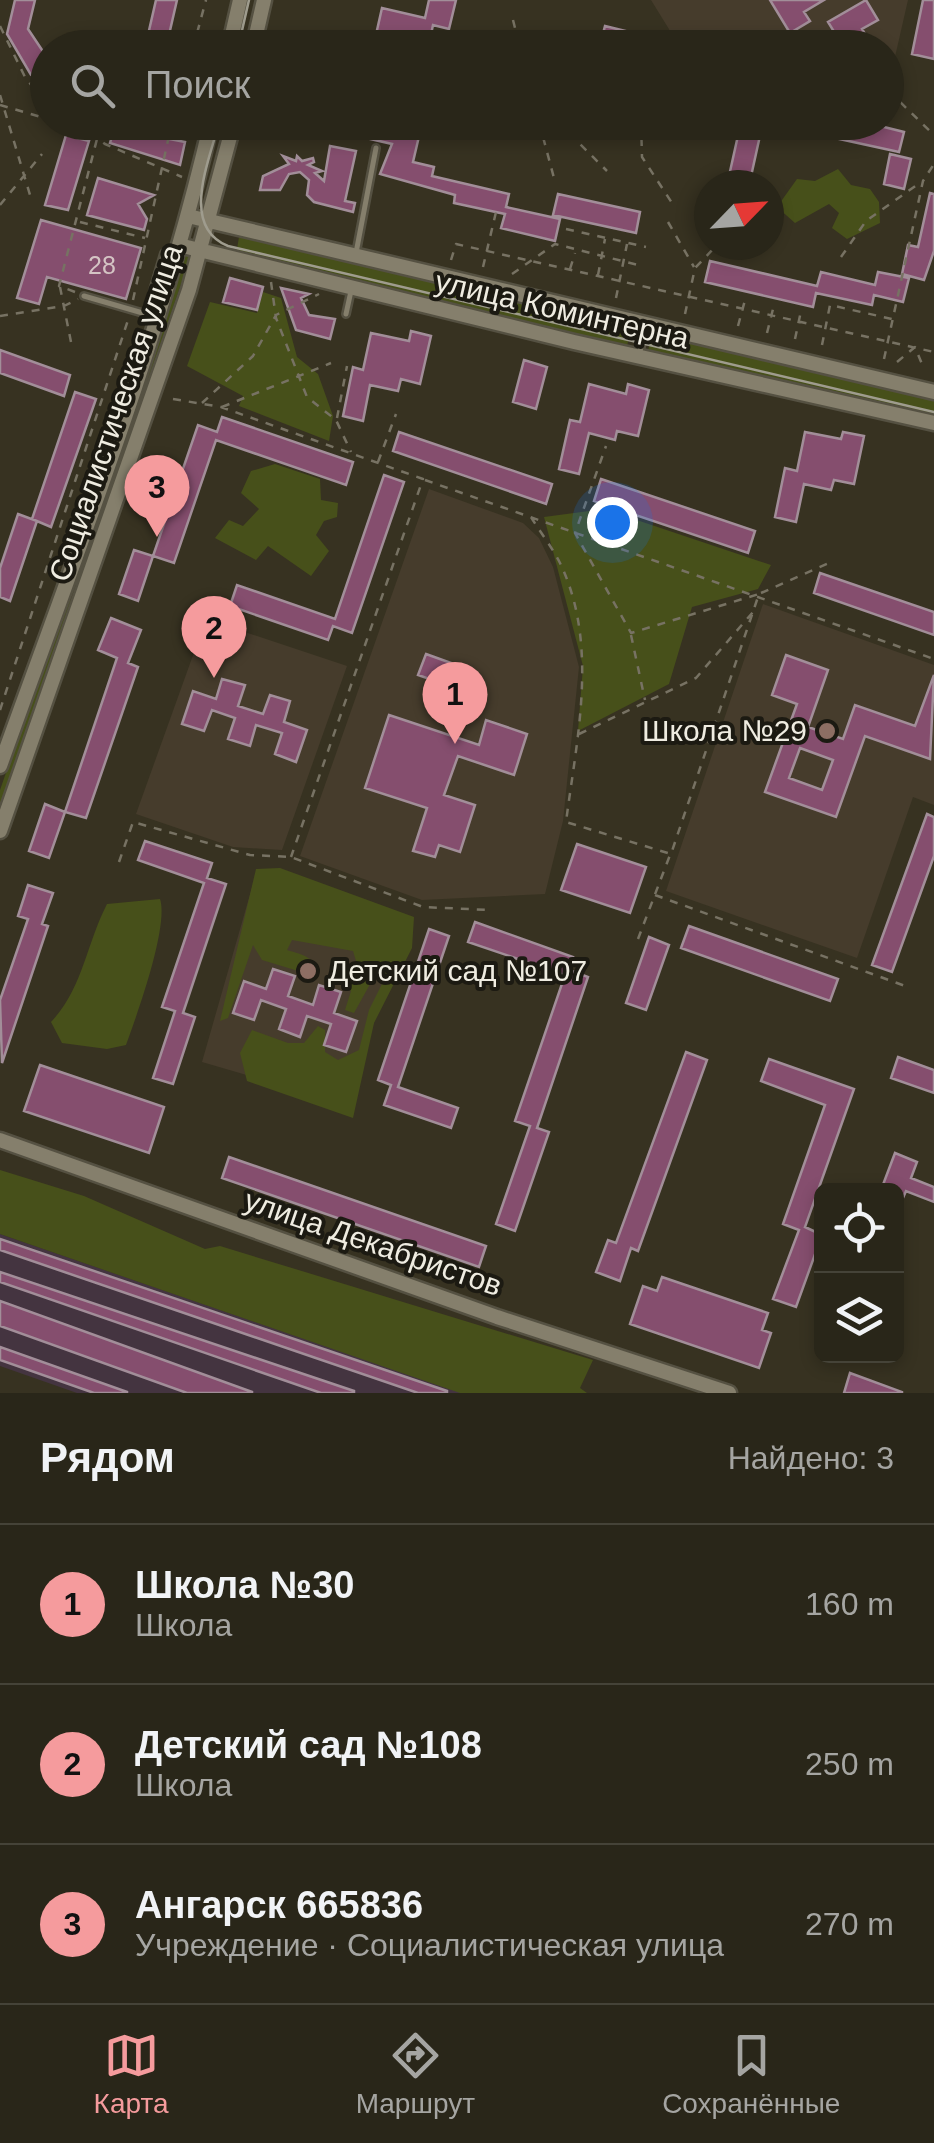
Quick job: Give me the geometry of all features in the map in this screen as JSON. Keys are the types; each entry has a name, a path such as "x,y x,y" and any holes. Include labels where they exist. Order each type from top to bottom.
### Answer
{"street":[{"path":"233,30 240,0"},
{"path":"256,30 264,0"},
{"name":"Социалистическая улица","path":"0,766 159,309 207,140"},
{"name":"Социалистическая улица","path":"0,831 200,251 230,140"},
{"name":"улица Коминтерна","path":"188,216 934,392"},
{"name":"улица Коминтерна","path":"178,246 934,423"},
{"name":"улица Декабристов","path":"0,1140 479,1310 729,1393"}],"lane":[{"path":"356,256 376,148"},
{"path":"346,314 352,288"},
{"path":"84,296 131,309 159,309"},
{"path":"639,356 646,325"}],"path":[{"path":"198,30 206,0"},
{"path":"513,20 516,30"},
{"path":"0,26 30,84"},
{"path":"0,95 30,195"},
{"path":"2,105 30,114"},
{"path":"904,106 934,135"},
{"path":"72,347 59,286 97,140"},
{"path":"100,140 162,165 189,182"},
{"path":"0,710 117,363 168,140"},
{"path":"544,140 554,178"},
{"path":"576,140 607,171"},
{"path":"642,140 642,158 672,202"},
{"path":"0,204 42,154"},
{"path":"884,360 923,181 934,164"},
{"path":"841,257 866,221 923,181"},
{"path":"483,267 496,212"},
{"path":"78,222 148,239"},
{"path":"668,222 695,268"},
{"path":"566,228 646,247"},
{"path":"597,278 606,238"},
{"path":"616,298 627,242"},
{"path":"452,260 456,244 934,352"},
{"path":"512,274 525,261 555,244 642,266"},
{"path":"570,272 575,252"},
{"path":"685,314 695,268 703,260"},
{"path":"271,282 276,316 307,396 336,420 352,454"},
{"path":"59,286 84,296"},
{"path":"201,404 253,356 276,316 319,294"},
{"path":"0,316 64,306 84,296"},
{"path":"738,326 744,300"},
{"path":"768,333 774,305"},
{"path":"822,345 830,305 894,319"},
{"path":"794,339 801,312"},
{"path":"897,362 914,348"},
{"path":"914,348 924,369"},
{"path":"220,408 332,363"},
{"path":"336,420 347,366"},
{"path":"173,399 220,408 759,594 934,659"},
{"path":"378,463 396,414"},
{"path":"606,446 575,533 631,633 646,704"},
{"path":"291,857 424,479"},
{"path":"530,517 561,564 582,645 578,734 566,822 671,854"},
{"path":"631,633 759,594 829,563"},
{"path":"638,939 671,854 759,594"},
{"path":"578,734 696,678 754,610"},
{"path":"119,862 133,822 250,855 291,857 423,907 489,910"},
{"path":"655,895 908,986"}],"shaded area":[{"path":"651,0 908,0 901,30 670,30"},
{"path":"429,489 523,523 539,538 553,567 579,667 563,821 545,894 422,900 300,856"},
{"name":"Школа №29","path":"763,604 934,665 934,805 913,797 857,958 666,891"},
{"path":"206,619 347,666 282,850 233,847 136,814"},
{"name":"Детский сад №107","path":"255,877 404,919 350,1105 202,1062"},
{"path":"0,1234 465,1393 77,1393 0,1366"}],"green space":[{"path":"838,169 851,185 870,189 879,202 880,223 847,239 832,228 839,213 829,204 795,223 784,213 784,197 797,179 815,181"},
{"path":"239,237 631,329 627,346 236,255"},
{"path":"180,252 191,255 78,584 72,582"},
{"path":"263,292 281,298 297,357 318,374 333,416 329,441 239,406 243,396 187,366 210,302 257,313"},
{"path":"653,333 934,399 934,416 648,350"},
{"path":"275,464 320,479 321,500 338,503 337,517 324,521 316,535 329,551 311,576 268,546 256,560 215,538 229,520 243,526 259,509 241,493 251,471"},
{"path":"604,509 771,565 758,589 692,607 669,684 578,731 583,666 544,517"},
{"path":"66,599 72,601 0,809 0,790"},
{"path":"280,868 414,917 412,948 374,1023 353,1118 247,1081 240,1053 252,1030 288,1043 304,1043 318,1026 325,1030 325,1052 338,1060 359,1050 369,1010 382,984 374,977 354,1013 345,1010 351,991 332,978 343,971 351,979 360,974 353,951 292,940 287,950 312,961 318,977 262,960 253,945 228,1018 220,1021 256,869"},
{"path":"160,899 162,912 156,949 126,1045 107,1049 62,1043 51,1022 77,981 107,904"},
{"path":"0,1170 84,1196 205,1249 220,1246 593,1360 580,1388 587,1393 460,1393 0,1234"}],"building":[{"path":"15,0 35,0 28,29 30,73 7,34"},
{"path":"156,0 177,0 170,30 149,30"},
{"path":"429,0 456,0 449,29 433,25 432,30 377,30 382,8 425,18"},
{"path":"770,0 824,0 804,12 810,21 788,30"},
{"path":"866,0 878,20 863,30 833,30 828,22"},
{"path":"923,0 934,0 934,59 912,54"},
{"path":"64,140 89,141 68,210 45,205"},
{"path":"111,140 185,142 180,165 110,143"},
{"path":"375,140 418,140 413,162 434,167 432,176 509,194 506,207 560,219 555,241 501,228 505,214 454,203 455,195 380,174 392,144"},
{"path":"737,140 759,140 752,170 730,170"},
{"path":"844,140 902,140 899,152"},
{"path":"330,146 356,151 345,201 355,203 353,212 314,202 307,195 309,180 300,172 289,174 280,190 260,190 263,176 289,164 283,156 296,161 297,156 302,161 313,158 314,162 308,165 322,171 315,173 324,181"},
{"path":"890,154 911,159 904,189 884,184"},
{"path":"98,178 154,195 138,204 147,219 144,230 87,215"},
{"path":"930,193 934,194 934,251 924,280 902,274 908,245 918,247"},
{"path":"558,194 640,212 636,233 553,215"},
{"path":"41,220 141,248 126,299 47,277 39,304 17,298"},
{"path":"710,261 817,286 821,272 875,285 878,272 909,278 903,302 874,295 872,305 816,293 813,307 705,282"},
{"path":"230,278 263,287 257,310 223,302"},
{"path":"281,288 309,294 301,298 309,315 335,319 330,339 296,330"},
{"path":"411,331 431,336 420,384 401,379 398,391 370,385 363,421 343,416 353,367 363,370 371,333 409,341"},
{"path":"0,350 70,375 64,396 0,373"},
{"path":"524,360 547,367 536,409 513,402"},
{"path":"589,384 626,394 628,384 649,390 638,436 617,431 615,440 589,433 579,474 559,469 570,420 580,422"},
{"path":"75,392 96,399 51,527 32,519"},
{"path":"222,417 353,462 346,485 216,440 174,563 153,556 198,425 217,432"},
{"path":"399,432 552,484 546,504 393,451"},
{"path":"805,432 841,439 843,432 864,436 854,484 834,480 831,490 804,484 796,522 775,517 785,468 797,471"},
{"path":"384,475 404,482 352,633 333,626 328,640 230,606 237,585 335,619"},
{"path":"601,479 755,531 748,553 594,501"},
{"path":"18,514 37,521 10,601 0,597 0,568"},
{"path":"134,550 153,556 138,601 119,594"},
{"path":"820,573 934,612 934,635 814,593"},
{"path":"111,618 141,630 128,663 138,667 86,818 65,812 117,658 98,650"},
{"path":"426,654 465,668 458,689 418,675"},
{"path":"786,655 828,670 808,727 843,739 855,705 915,726 934,675 930,759 865,736 836,817 765,792 797,704 772,695","holes":["800,748 833,760 822,790 789,778"]},
{"path":"222,679 245,685 238,706 263,714 270,695 290,701 284,722 307,730 296,762 275,754 282,733 256,725 250,746 228,739 235,718 212,710 204,731 182,724 193,691 216,699"},
{"path":"389,715 479,745 486,720 527,734 514,775 458,756 444,795 475,805 460,852 439,845 435,857 413,851 427,808 365,788"},
{"path":"45,804 65,812 49,858 29,851"},
{"path":"927,814 934,817 934,856 892,972 872,965"},
{"path":"145,841 212,863 207,878 226,884 183,1013 195,1017 173,1084 153,1078 175,1011 162,1007 204,883 138,860"},
{"path":"577,844 646,867 630,913 561,890"},
{"path":"28,885 53,893 42,924 48,926 2,1063 0,1000 28,919 18,916"},
{"path":"475,922 573,957 569,970 588,977 537,1128 549,1132 515,1231 496,1224 530,1126 515,1121 565,975 468,942"},
{"path":"689,926 838,979 830,1001 681,948"},
{"path":"429,929 449,936 398,1087 458,1108 451,1128 384,1105 391,1085 378,1080"},
{"path":"649,937 669,945 646,1010 626,1003"},
{"path":"273,969 295,976 288,996 313,1005 319,985 341,992 334,1013 357,1021 346,1052 324,1045 331,1024 307,1016 300,1037 279,1029 286,1009 261,1000 254,1020 233,1013 244,981 266,989"},
{"path":"686,1052 707,1060 638,1251 631,1248 620,1281 596,1272 608,1240 616,1243"},
{"path":"898,1057 934,1070 934,1093 891,1078"},
{"path":"769,1059 854,1089 821,1183 814,1183 814,1202 805,1227 814,1231 814,1257 796,1307 773,1299 799,1230 783,1224 825,1105 761,1081"},
{"path":"40,1065 164,1107 149,1153 24,1111"},
{"path":"895,1153 917,1162 911,1178 934,1187 934,1202 906,1191 904,1196 904,1183 884,1183"},
{"path":"229,1157 486,1246 479,1267 222,1178"},
{"path":"0,1239 447,1393 418,1393 0,1250"},
{"path":"0,1272 354,1393 321,1393 0,1282"},
{"path":"662,1277 768,1313 762,1330 771,1333 759,1368 630,1324 643,1286 657,1291"},
{"path":"0,1301 252,1393 187,1393 0,1326"},
{"path":"0,1347 127,1393 94,1393 0,1360"},
{"path":"850,1373 902,1392 902,1393 844,1393"}],"tram line":[{"path":"242,30 249,0"},
{"path":"214,140 201,208 213,236 228,246 934,412"}],"place":[{"name":"Ангарск 665836","path":"157,537"},
{"name":"Детский сад №108","path":"214,678"},
{"name":"Школа №29","path":"827,731"},
{"name":"Школа №30","path":"455,744"},
{"name":"Детский сад №107","path":"308,971"}]}
